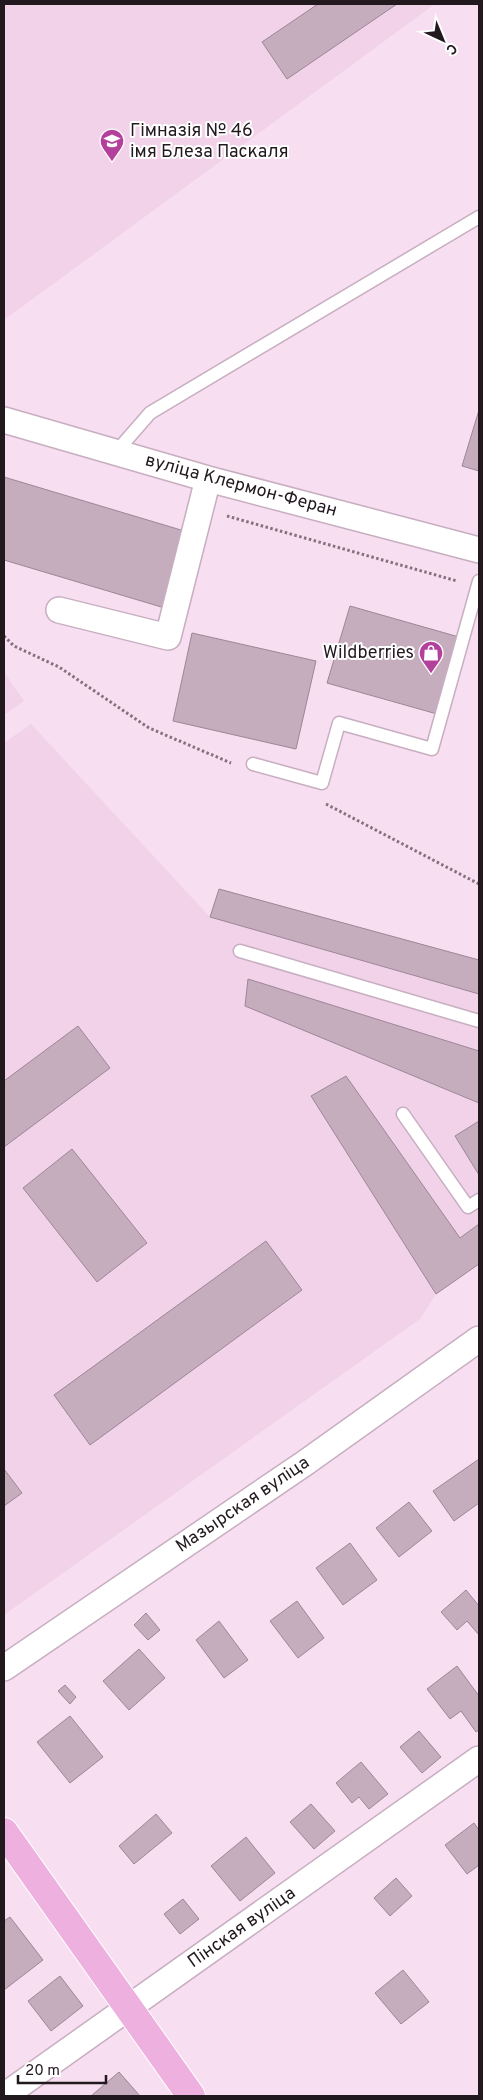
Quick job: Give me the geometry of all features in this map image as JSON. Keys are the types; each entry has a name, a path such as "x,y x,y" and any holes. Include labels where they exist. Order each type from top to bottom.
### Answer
{"main road":[{"path":"4,1832 191,2096"}],"street":[{"name":"вуліца Клермон-Феран","path":"4,420 208,479 479,550"},
{"path":"59,610 168,638 208,479"},
{"name":"Мазырская вуліца","path":"4,1668 305,1463 479,1339"},
{"name":"Пінская вуліца","path":"4,2096 479,1759"}],"lane":[{"path":"116,452 150,414 479,217"},
{"path":"253,764 322,783 339,723 432,749 478,584"},
{"path":"240,951 479,1021"},
{"path":"403,1114 468,1207 479,1200"}],"path":[{"path":"201,508 478,584"}],"shaded area":[{"name":"Гімназія № 46 імя Блеза Паскаля","path":"4,4 435,4 4,320"},
{"path":"4,672 24,701 4,715"},
{"path":"31,724 210,917 219,889 479,960 479,1264 436,1294 420,1319 4,1615 4,743"}],"building":[{"path":"318,4 397,4 287,79 262,42"},
{"path":"479,410 479,471 462,466"},
{"path":"4,477 191,533 168,609 4,560"},
{"path":"350,606 459,637 437,714 327,683"},
{"path":"192,633 316,661 296,749 173,721"},
{"path":"219,889 479,960 479,994 210,917"},
{"path":"248,979 479,1051 479,1103 245,1006"},
{"path":"78,1026 110,1068 4,1147 4,1081"},
{"path":"346,1076 460,1238 479,1224 479,1264 436,1294 311,1096"},
{"path":"479,1121 479,1175 455,1136"},
{"path":"72,1149 147,1243 97,1282 23,1188"},
{"path":"266,1241 302,1290 90,1445 54,1395"},
{"path":"479,1459 479,1503 454,1521 433,1491"},
{"path":"4,1469 22,1493 4,1506"},
{"path":"409,1502 432,1531 399,1557 376,1528"},
{"path":"350,1543 377,1580 343,1605 316,1568"},
{"path":"466,1590 479,1606 479,1635 467,1621 457,1630 441,1612"},
{"path":"297,1601 324,1638 298,1658 270,1621"},
{"path":"146,1613 160,1630 148,1640 134,1625"},
{"path":"219,1621 248,1660 224,1678 196,1640"},
{"path":"139,1649 165,1678 129,1710 103,1681"},
{"path":"457,1666 479,1696 479,1730 476,1732 461,1711 450,1719 427,1689"},
{"path":"65,1685 76,1697 70,1704 58,1691"},
{"path":"70,1716 103,1757 70,1783 37,1742"},
{"path":"419,1731 441,1757 422,1773 400,1747"},
{"path":"361,1762 388,1794 369,1809 359,1797 352,1803 336,1783"},
{"path":"311,1804 335,1831 314,1849 290,1822"},
{"path":"156,1814 172,1833 134,1864 119,1846"},
{"path":"474,1823 479,1830 479,1865 467,1874 445,1845"},
{"path":"246,1837 275,1873 240,1901 211,1866"},
{"path":"396,1878 412,1896 390,1916 374,1898"},
{"path":"183,1899 199,1919 180,1934 164,1914"},
{"path":"10,1917 43,1960 4,1990 4,1921"},
{"path":"403,1970 429,2002 401,2024 375,1993"},
{"path":"60,1976 83,2006 51,2031 28,2001"},
{"path":"119,2072 140,2096 91,2096"}],"place":[{"name":"Гімназія № 46 імя Блеза Паскаля","path":"112,162"},
{"name":"Wildberries","path":"431,674"}]}
